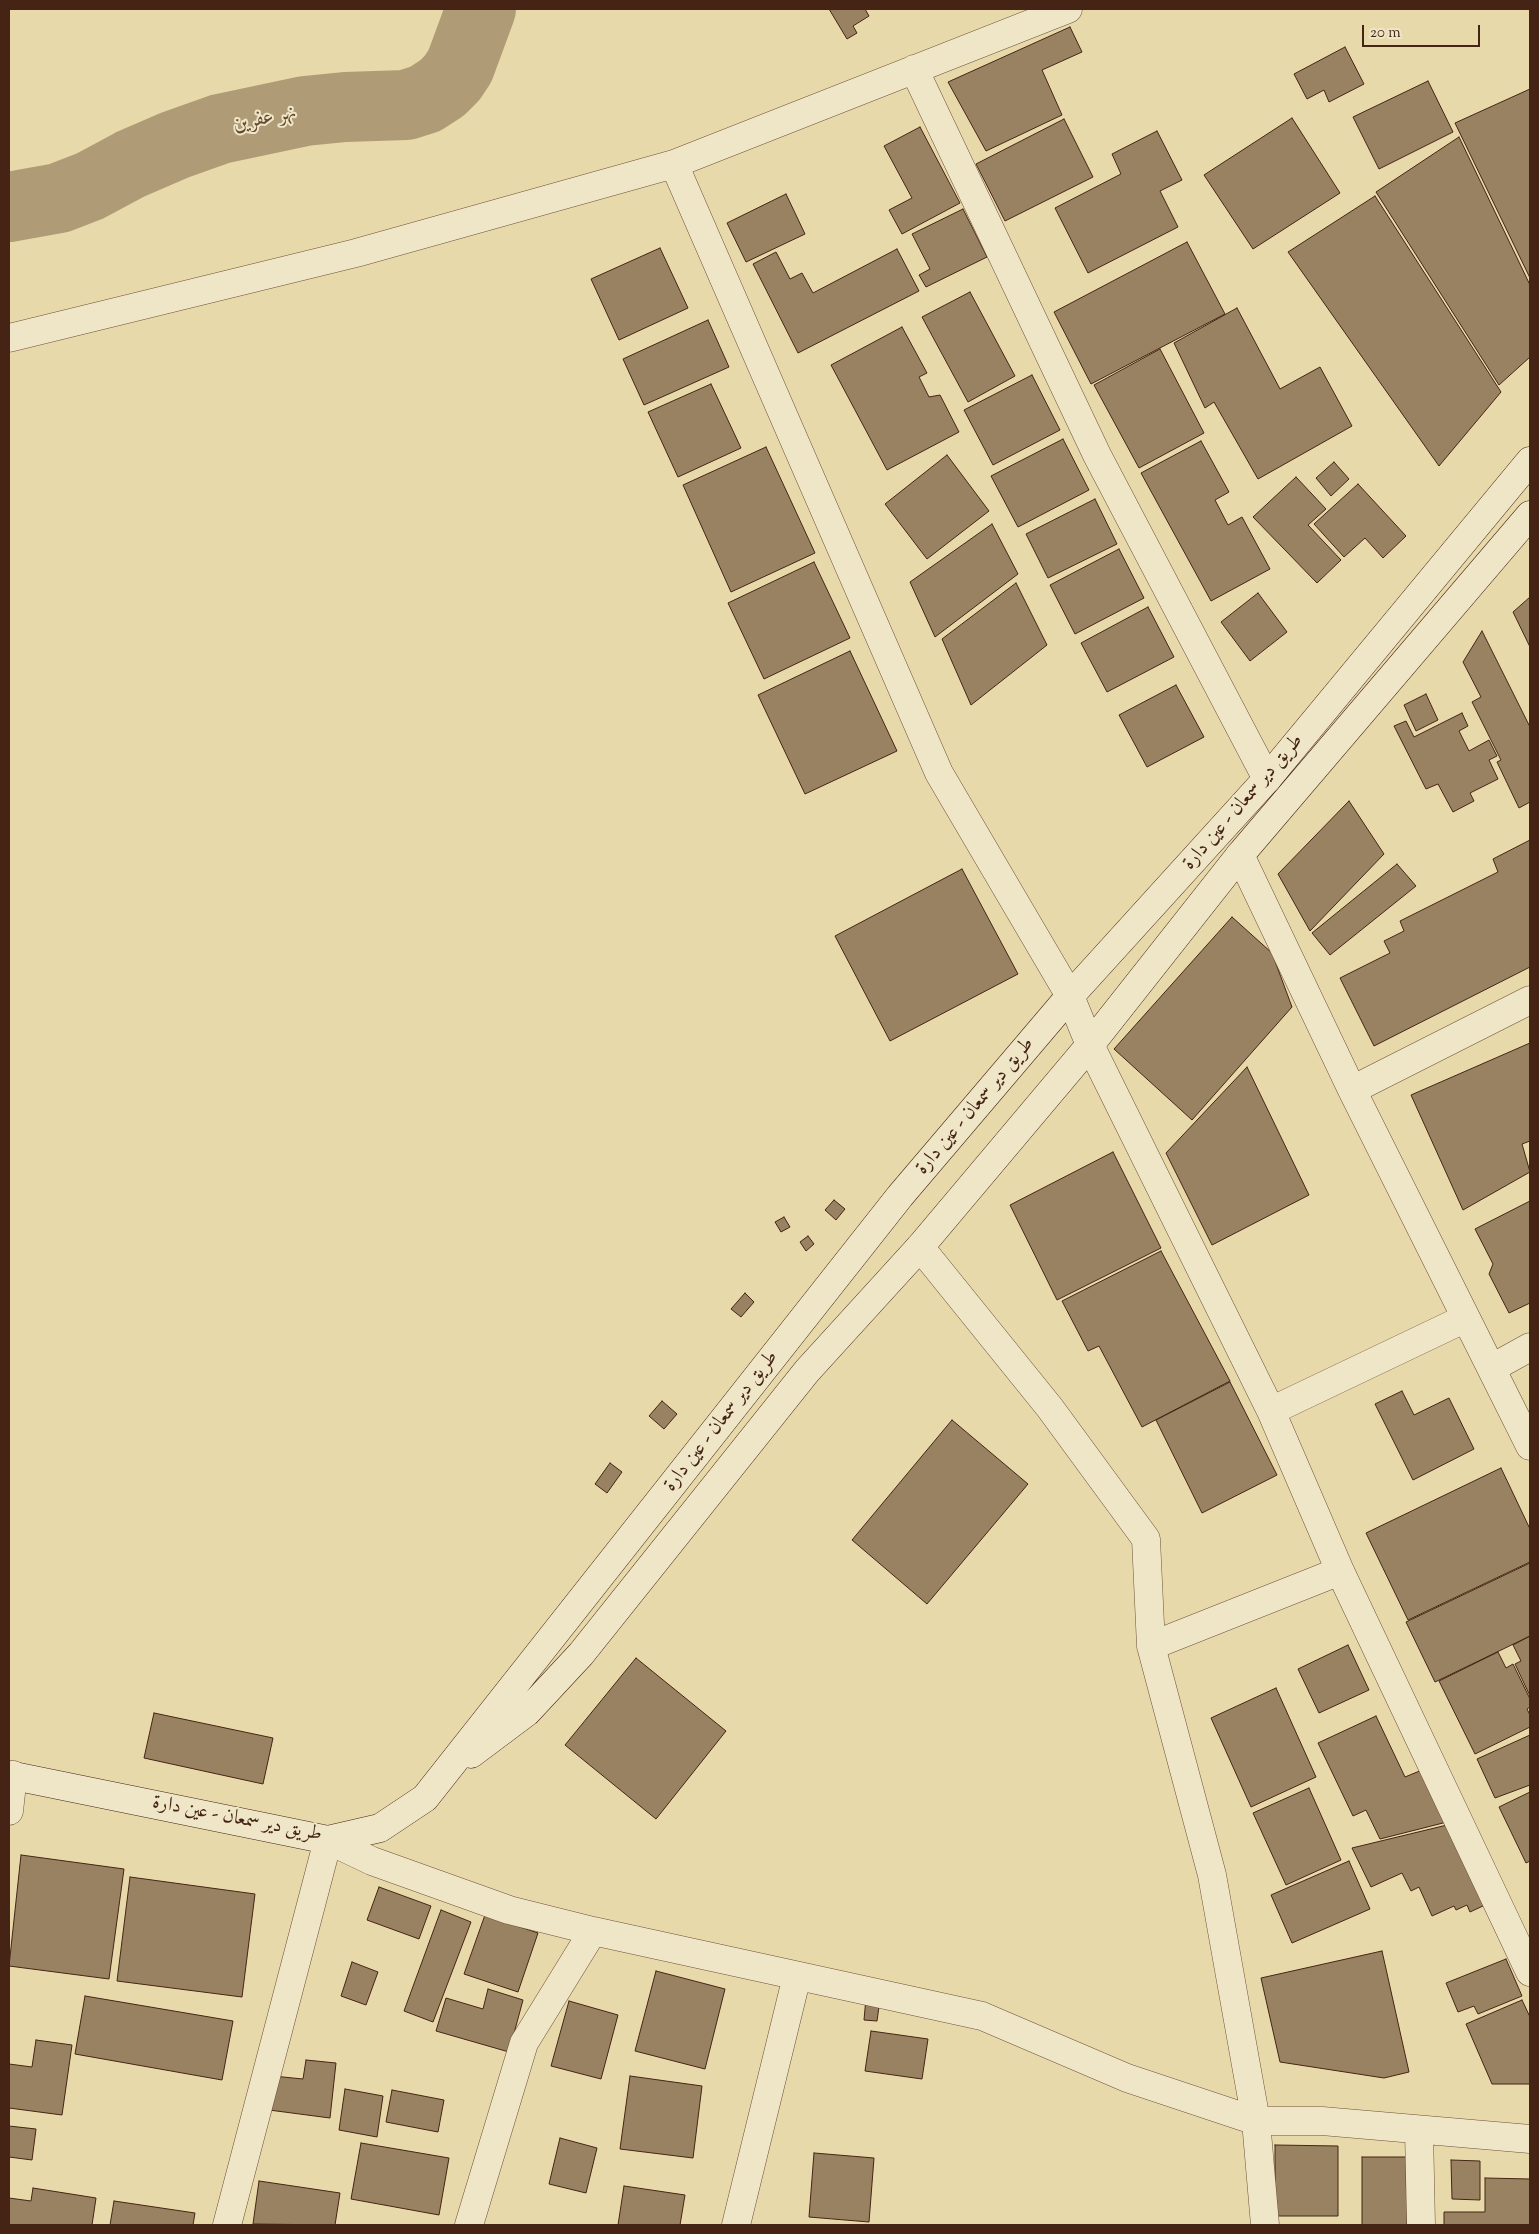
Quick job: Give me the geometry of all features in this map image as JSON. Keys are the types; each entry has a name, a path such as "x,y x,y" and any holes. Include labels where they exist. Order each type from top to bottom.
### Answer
{"street":[{"path":"9,338 356,253 674,164 1068,9"},
{"path":"914,69 1097,455 1267,779"},
{"path":"674,164 939,773 1070,996 1090,1045 1271,1411 1340,1572 1530,1972"},
{"name":"طريق دير سمعان - عين دارة","path":"11,1775 328,1840 380,1828 425,1798 508,1690 900,1196 1070,996 1267,779 1530,460"},
{"name":"طريق دير سمعان - عين دارة","path":"446,1773 527,1712 582,1654 807,1371 920,1248 1090,1045 1240,855 1530,514"},
{"path":"1240,855 1352,1090 1530,1446"},
{"path":"1352,1090 1530,1000"},
{"path":"920,1248 1050,1408 1146,1539 1151,1646 1212,1874 1256,2121 1265,2225"},
{"path":"1271,1411 1466,1318"},
{"path":"1492,1368 1530,1347"},
{"path":"1151,1646 1340,1572"},
{"path":"9,1810 11,1775"},
{"path":"228,2225 328,1840 372,1861 510,1910 593,1931 982,2016 1127,2078 1256,2121 1322,2120 1530,2139"},
{"path":"469,2225 524,2043 593,1931"},
{"path":"736,2225 797,1976"},
{"path":"1419,2130 1421,2225"}],"building":[{"path":"829,9 865,9 869,16 853,26 857,33 847,39"},
{"path":"1070,27 1082,52 1042,70 1062,115 986,151 948,82"},
{"path":"1345,47 1364,84 1329,102 1324,90 1307,99 1294,74"},
{"path":"1428,81 1453,132 1379,169 1353,117"},
{"path":"1530,89 1530,278 1455,123"},
{"path":"1292,118 1340,193 1253,249 1204,175"},
{"path":"1064,119 1093,177 1005,221 976,164"},
{"path":"920,127 960,203 902,234 889,210 912,198 884,146"},
{"path":"1157,131 1182,180 1160,191 1178,227 1088,273 1055,208 1121,174 1112,154"},
{"path":"1459,137 1530,285 1530,357 1499,385 1376,192"},
{"path":"786,194 805,234 746,262 727,223"},
{"path":"1375,196 1501,392 1439,466 1288,252"},
{"path":"963,209 987,257 926,287 919,275 930,269 912,234"},
{"path":"1187,242 1225,314 1091,384 1054,312"},
{"path":"660,248 688,308 619,340 591,279"},
{"path":"897,249 919,291 798,353 753,264 776,252 790,279 802,273 813,293"},
{"path":"970,292 1015,376 968,402 922,317"},
{"path":"1237,308 1280,389 1320,367 1352,426 1258,479 1214,402 1205,408 1174,343"},
{"path":"708,320 729,367 644,405 623,359"},
{"path":"902,327 927,373 919,377 929,397 940,395 959,432 887,470 831,365"},
{"path":"1160,349 1204,433 1139,468 1094,385"},
{"path":"1032,375 1060,430 993,465 964,410"},
{"path":"711,384 741,448 678,477 648,412"},
{"path":"1063,439 1089,490 1018,527 991,476"},
{"path":"1201,441 1229,492 1215,500 1228,525 1242,517 1270,569 1211,601 1141,473"},
{"path":"766,447 815,553 731,592 683,485"},
{"path":"947,455 989,511 927,559 885,504"},
{"path":"1334,462 1349,479 1331,496 1316,478"},
{"path":"1296,477 1326,509 1308,525 1341,560 1317,583 1253,517"},
{"path":"1358,484 1406,536 1383,558 1365,538 1344,557 1314,524"},
{"path":"1095,499 1117,544 1048,578 1026,534"},
{"path":"992,524 1018,574 935,637 910,582"},
{"path":"1119,549 1144,598 1075,634 1050,585"},
{"path":"814,562 850,638 764,679 728,603"},
{"path":"1016,583 1047,645 971,705 942,639"},
{"path":"1258,593 1287,632 1250,661 1221,622"},
{"path":"1530,597 1530,647 1513,612"},
{"path":"1148,607 1174,657 1107,692 1081,643"},
{"path":"1482,631 1530,727 1530,802 1519,808 1497,762 1501,760 1472,702 1481,697 1463,662"},
{"path":"850,651 897,751 805,794 758,695"},
{"path":"1176,685 1204,737 1147,767 1119,715"},
{"path":"1426,694 1438,720 1416,731 1404,705"},
{"path":"1462,713 1468,726 1459,731 1469,751 1489,740 1497,756 1489,760 1498,779 1470,793 1474,801 1453,812 1438,784 1426,789 1394,726 1406,721 1414,737"},
{"path":"1349,801 1384,854 1310,931 1278,874"},
{"path":"1530,840 1530,967 1374,1046 1340,978 1390,953 1384,941 1404,931 1400,921 1498,872 1493,859"},
{"path":"1397,864 1416,886 1330,955 1312,933"},
{"path":"962,869 1018,974 890,1041 835,936"},
{"path":"1232,917 1272,953 1292,1007 1192,1120 1114,1049"},
{"path":"1530,1043 1530,1141 1522,1144 1530,1172 1463,1210 1411,1095"},
{"path":"1247,1067 1309,1195 1212,1245 1166,1153"},
{"path":"1113,1152 1161,1248 1057,1300 1010,1205"},
{"path":"834,1200 845,1209 836,1220 825,1210"},
{"path":"1530,1201 1530,1303 1509,1313 1489,1274 1493,1264 1475,1229"},
{"path":"784,1217 790,1227 781,1232 775,1222"},
{"path":"808,1236 814,1244 806,1251 800,1242"},
{"path":"1161,1251 1230,1381 1142,1427 1099,1346 1088,1351 1062,1301"},
{"path":"745,1293 754,1302 741,1317 731,1309"},
{"path":"1230,1382 1277,1475 1202,1513 1156,1420"},
{"path":"1402,1391 1414,1415 1449,1398 1474,1449 1413,1480 1375,1404"},
{"path":"662,1401 677,1414 664,1429 649,1416"},
{"path":"952,1420 1028,1484 927,1604 852,1540"},
{"path":"610,1463 622,1472 607,1493 595,1484"},
{"path":"1501,1468 1530,1529 1530,1562 1408,1620 1366,1533"},
{"path":"1530,1563 1530,1636 1435,1682 1406,1622"},
{"path":"1530,1636 1530,1696 1515,1664 1521,1661 1513,1645"},
{"path":"1348,1645 1369,1690 1319,1713 1298,1669"},
{"path":"1498,1652 1506,1668 1513,1664 1530,1699 1530,1707 1527,1709 1530,1715 1530,1727 1475,1754 1439,1681"},
{"path":"636,1658 726,1731 656,1819 565,1745"},
{"path":"1276,1688 1316,1777 1251,1807 1211,1718"},
{"path":"154,1713 273,1738 263,1784 144,1758"},
{"path":"1376,1716 1405,1777 1422,1770 1447,1822 1380,1839 1366,1810 1353,1816 1318,1743"},
{"path":"1530,1735 1530,1785 1495,1798 1477,1759"},
{"path":"1309,1788 1341,1860 1286,1885 1253,1813"},
{"path":"1530,1792 1530,1861 1526,1863 1499,1807"},
{"path":"1447,1825 1485,1905 1470,1912 1467,1905 1456,1910 1454,1906 1432,1916 1419,1887 1411,1891 1402,1873 1371,1887 1352,1848"},
{"path":"21,1855 124,1869 109,1979 9,1966"},
{"path":"1349,1861 1370,1909 1292,1943 1271,1895"},
{"path":"130,1877 255,1894 242,1997 117,1981"},
{"path":"379,1887 431,1906 419,1939 367,1920"},
{"path":"441,1910 471,1922 433,2022 404,2011"},
{"path":"485,1915 538,1933 518,1992 464,1974"},
{"path":"1382,1951 1409,2072 1384,2078 1280,2062 1261,1978"},
{"path":"1506,1959 1522,1996 1478,2014 1474,2006 1458,2012 1446,1983"},
{"path":"352,1962 378,1972 366,2005 341,1996"},
{"path":"656,1971 725,1989 705,2069 635,2051"},
{"path":"488,1989 523,2000 509,2052 436,2031 446,1998 483,2009"},
{"path":"85,1996 233,2021 222,2080 75,2054"},
{"path":"866,1998 880,1999 877,2021 864,2020"},
{"path":"1522,2000 1530,2017 1530,2084 1492,2084 1466,2024"},
{"path":"569,2001 618,2015 601,2079 551,2066"},
{"path":"871,2031 928,2039 922,2079 865,2071"},
{"path":"36,2040 72,2045 62,2115 9,2108 9,2064 32,2067"},
{"path":"306,2060 336,2063 330,2118 269,2110 273,2076 303,2079"},
{"path":"630,2076 702,2086 693,2158 620,2149"},
{"path":"345,2089 383,2096 377,2137 339,2130"},
{"path":"392,2090 444,2100 438,2132 386,2122"},
{"path":"9,2126 36,2129 32,2160 9,2157"},
{"path":"560,2138 597,2148 586,2193 549,2184"},
{"path":"361,2143 449,2158 439,2215 351,2199"},
{"path":"1275,2145 1338,2146 1338,2216 1275,2216"},
{"path":"814,2153 874,2158 869,2222 809,2217"},
{"path":"1362,2157 1406,2157 1407,2225 1362,2225"},
{"path":"1451,2160 1480,2161 1480,2200 1452,2199"},
{"path":"1485,2178 1530,2179 1530,2225 1444,2225 1444,2212 1485,2212"},
{"path":"259,2181 340,2193 335,2225 253,2224"},
{"path":"624,2186 685,2195 680,2225 618,2225"},
{"path":"33,2188 96,2198 92,2225 9,2225 9,2198 31,2201"},
{"path":"114,2201 195,2213 193,2225 110,2225"}],"waterway":[{"name":"نهر عفرين","path":"9,207 59,198 90,186 131,164 175,145 220,129 305,111 345,107 406,105 425,99 442,88 460,66 481,9"}]}
